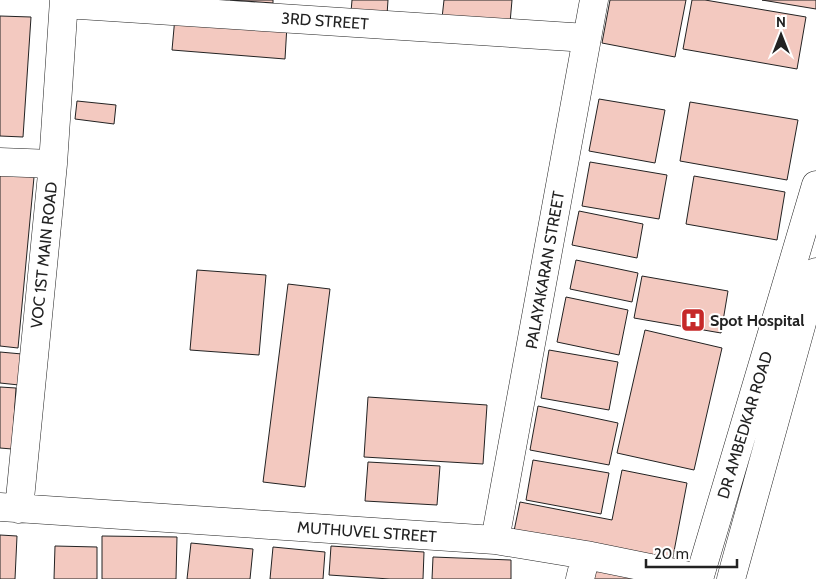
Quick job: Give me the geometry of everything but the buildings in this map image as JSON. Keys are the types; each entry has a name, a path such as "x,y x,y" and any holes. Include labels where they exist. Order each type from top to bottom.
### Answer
{"street":[{"name":"PALAYAKARAN STREET","path":"495,540 594,0"},
{"name":"3RD STREET","path":"64,2 587,38"},
{"name":"VOC 1ST MAIN ROAD","path":"9,508 54,164 64,2"},
{"path":"0,162 54,164"},
{"name":"DR AMBEDKAR ROAD","path":"699,578 816,185"},
{"name":"DR AMBEDKAR ROAD","path":"731,579 816,272"},
{"name":"MUTHUVEL STREET","path":"9,508 495,540 583,567 699,578 736,579"}],"place":[{"name":"Spot Hospital","path":"693,320"}]}
